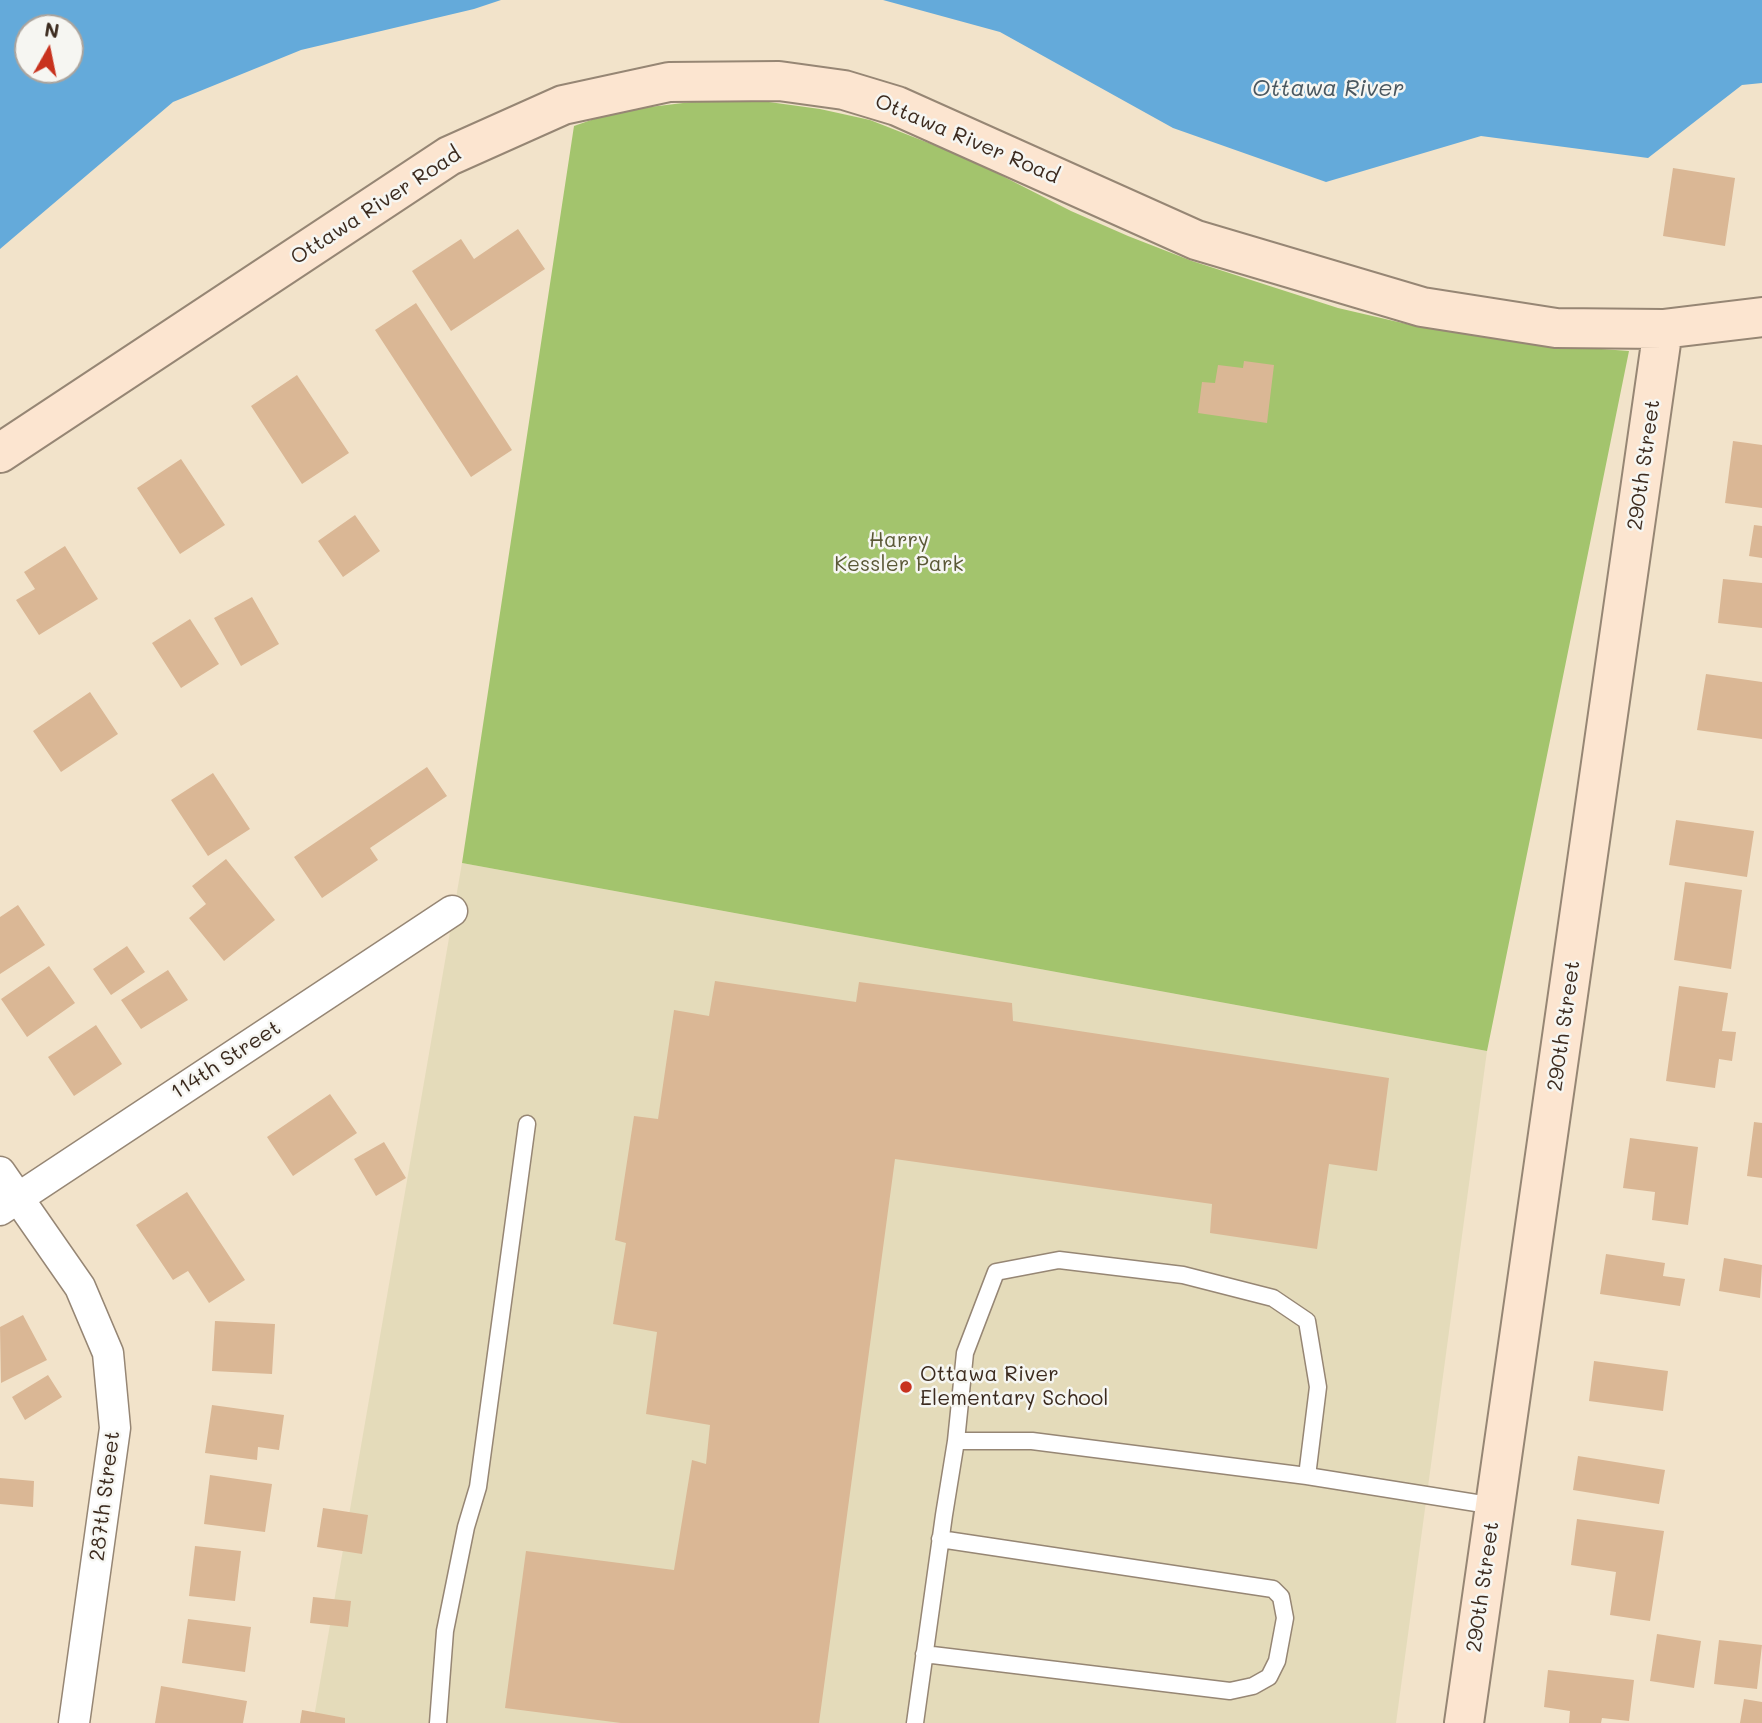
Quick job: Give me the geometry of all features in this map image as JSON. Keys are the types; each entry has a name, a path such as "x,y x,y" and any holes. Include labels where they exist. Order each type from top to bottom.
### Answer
{"street":[{"name":"Ottawa River Road","path":"0,453 449,156 563,105 669,82 779,81 844,90 884,102 1003,152 1196,240 1422,307 1556,328 1663,329 1762,317"},
{"name":"290th Street","path":"1464,1723 1663,329"},
{"name":"114th Street","path":"9,1204 452,911"},
{"name":"287th Street","path":"0,1172 9,1204 80,1287 108,1353 115,1428 74,1723"}],"lane":[{"path":"438,1723 445,1631 466,1527 478,1487 527,1124"},
{"path":"915,1723 956,1441 965,1353 996,1272 1059,1260 1183,1275 1273,1298 1307,1321 1318,1387 1307,1476"},
{"path":"956,1441 1032,1441 1307,1476 1495,1506"},
{"path":"924,1654 1230,1691 1253,1686 1269,1677 1277,1661 1284,1618 1281,1597 1273,1589 940,1539"}],"shaded area":[{"name":"Ottawa River Elementary School","path":"462,863 1487,1051 1396,1723 313,1723"}],"green space":[{"name":"Harry Kessler Park","path":"716,99 769,102 870,120 967,158 1071,211 1128,236 1192,261 1338,308 1411,325 1476,336 1534,344 1629,351 1487,1051 462,863 574,126 617,111"}],"water":[{"path":"0,0 501,0 474,9 301,50 173,102 0,249"},
{"name":"Ottawa River","path":"883,0 1762,0 1762,83 1742,85 1648,158 1481,136 1326,182 1173,128 1000,32"}],"building":[{"path":"1673,168 1735,178 1725,246 1663,236"},
{"path":"518,229 545,269 451,331 412,271 461,239 474,259"},
{"path":"416,303 512,450 471,477 375,330"},
{"path":"1244,361 1274,365 1267,423 1198,413 1202,382 1215,383 1218,365 1243,368"},
{"path":"297,375 349,453 302,484 251,406"},
{"path":"1733,441 1762,445 1762,508 1725,503"},
{"path":"181,459 225,525 180,554 137,488"},
{"path":"355,515 380,551 343,577 318,541"},
{"path":"1754,525 1762,526 1762,558 1749,556"},
{"path":"65,546 98,599 39,635 16,600 35,589 24,572"},
{"path":"1723,579 1762,583 1762,628 1718,623"},
{"path":"252,597 279,644 241,666 214,618"},
{"path":"190,619 219,664 181,688 152,643"},
{"path":"1706,674 1762,682 1762,739 1697,730"},
{"path":"90,692 118,734 61,772 33,731"},
{"path":"427,767 447,796 370,848 378,860 322,898 294,857"},
{"path":"213,773 250,829 208,856 171,800"},
{"path":"1676,820 1754,831 1747,877 1669,865"},
{"path":"226,859 275,920 224,961 189,918 206,904 192,886"},
{"path":"1685,882 1742,890 1731,969 1674,960"},
{"path":"18,905 45,945 0,974 0,917"},
{"path":"127,946 145,972 111,995 93,969"},
{"path":"49,966 75,1003 27,1037 1,999"},
{"path":"168,970 188,1000 141,1029 121,1000"},
{"path":"715,981 856,1002 859,982 1012,1003 1013,1021 1389,1078 1377,1171 1329,1164 1317,1249 1210,1233 1212,1204 895,1159 819,1723 621,1723 505,1708 526,1551 674,1570 692,1460 706,1464 710,1425 646,1414 657,1332 613,1324 626,1243 615,1240 634,1116 658,1119 674,1010 709,1016"},
{"path":"1679,986 1728,993 1722,1031 1736,1032 1732,1061 1719,1059 1715,1088 1666,1081"},
{"path":"96,1025 122,1064 74,1096 48,1057"},
{"path":"330,1094 357,1133 293,1176 267,1137"},
{"path":"1754,1122 1762,1123 1762,1178 1747,1176"},
{"path":"1630,1138 1698,1147 1688,1225 1652,1220 1655,1192 1623,1188"},
{"path":"384,1142 406,1178 376,1196 354,1159"},
{"path":"187,1192 245,1280 209,1303 188,1271 173,1280 136,1225"},
{"path":"1606,1254 1665,1263 1663,1276 1685,1279 1680,1306 1600,1294"},
{"path":"1724,1258 1762,1265 1760,1298 1719,1291"},
{"path":"23,1315 47,1360 1,1383 0,1327"},
{"path":"215,1321 275,1324 272,1374 212,1371"},
{"path":"1594,1361 1668,1371 1663,1411 1589,1401"},
{"path":"48,1375 62,1397 25,1420 12,1397"},
{"path":"212,1405 284,1415 279,1450 258,1447 257,1460 205,1453"},
{"path":"1578,1456 1665,1470 1659,1504 1573,1490"},
{"path":"210,1475 272,1484 265,1532 204,1524"},
{"path":"0,1478 34,1481 33,1507 0,1504"},
{"path":"323,1508 368,1515 362,1554 317,1547"},
{"path":"1577,1519 1664,1531 1650,1621 1610,1615 1616,1572 1571,1565"},
{"path":"195,1546 241,1551 235,1601 189,1596"},
{"path":"313,1597 351,1601 348,1627 310,1623"},
{"path":"188,1619 251,1627 245,1672 182,1663"},
{"path":"1657,1634 1701,1641 1694,1688 1650,1681"},
{"path":"1719,1640 1762,1645 1757,1689 1714,1684"},
{"path":"1548,1670 1634,1680 1629,1721 1602,1718 1601,1723 1569,1723 1570,1711 1544,1707"},
{"path":"161,1686 247,1701 243,1723 155,1723"},
{"path":"1744,1699 1762,1702 1762,1723 1740,1723"},
{"path":"302,1710 345,1718 345,1723 300,1723"}],"place":[{"name":"Ottawa River Elementary School","path":"906,1387"}]}
